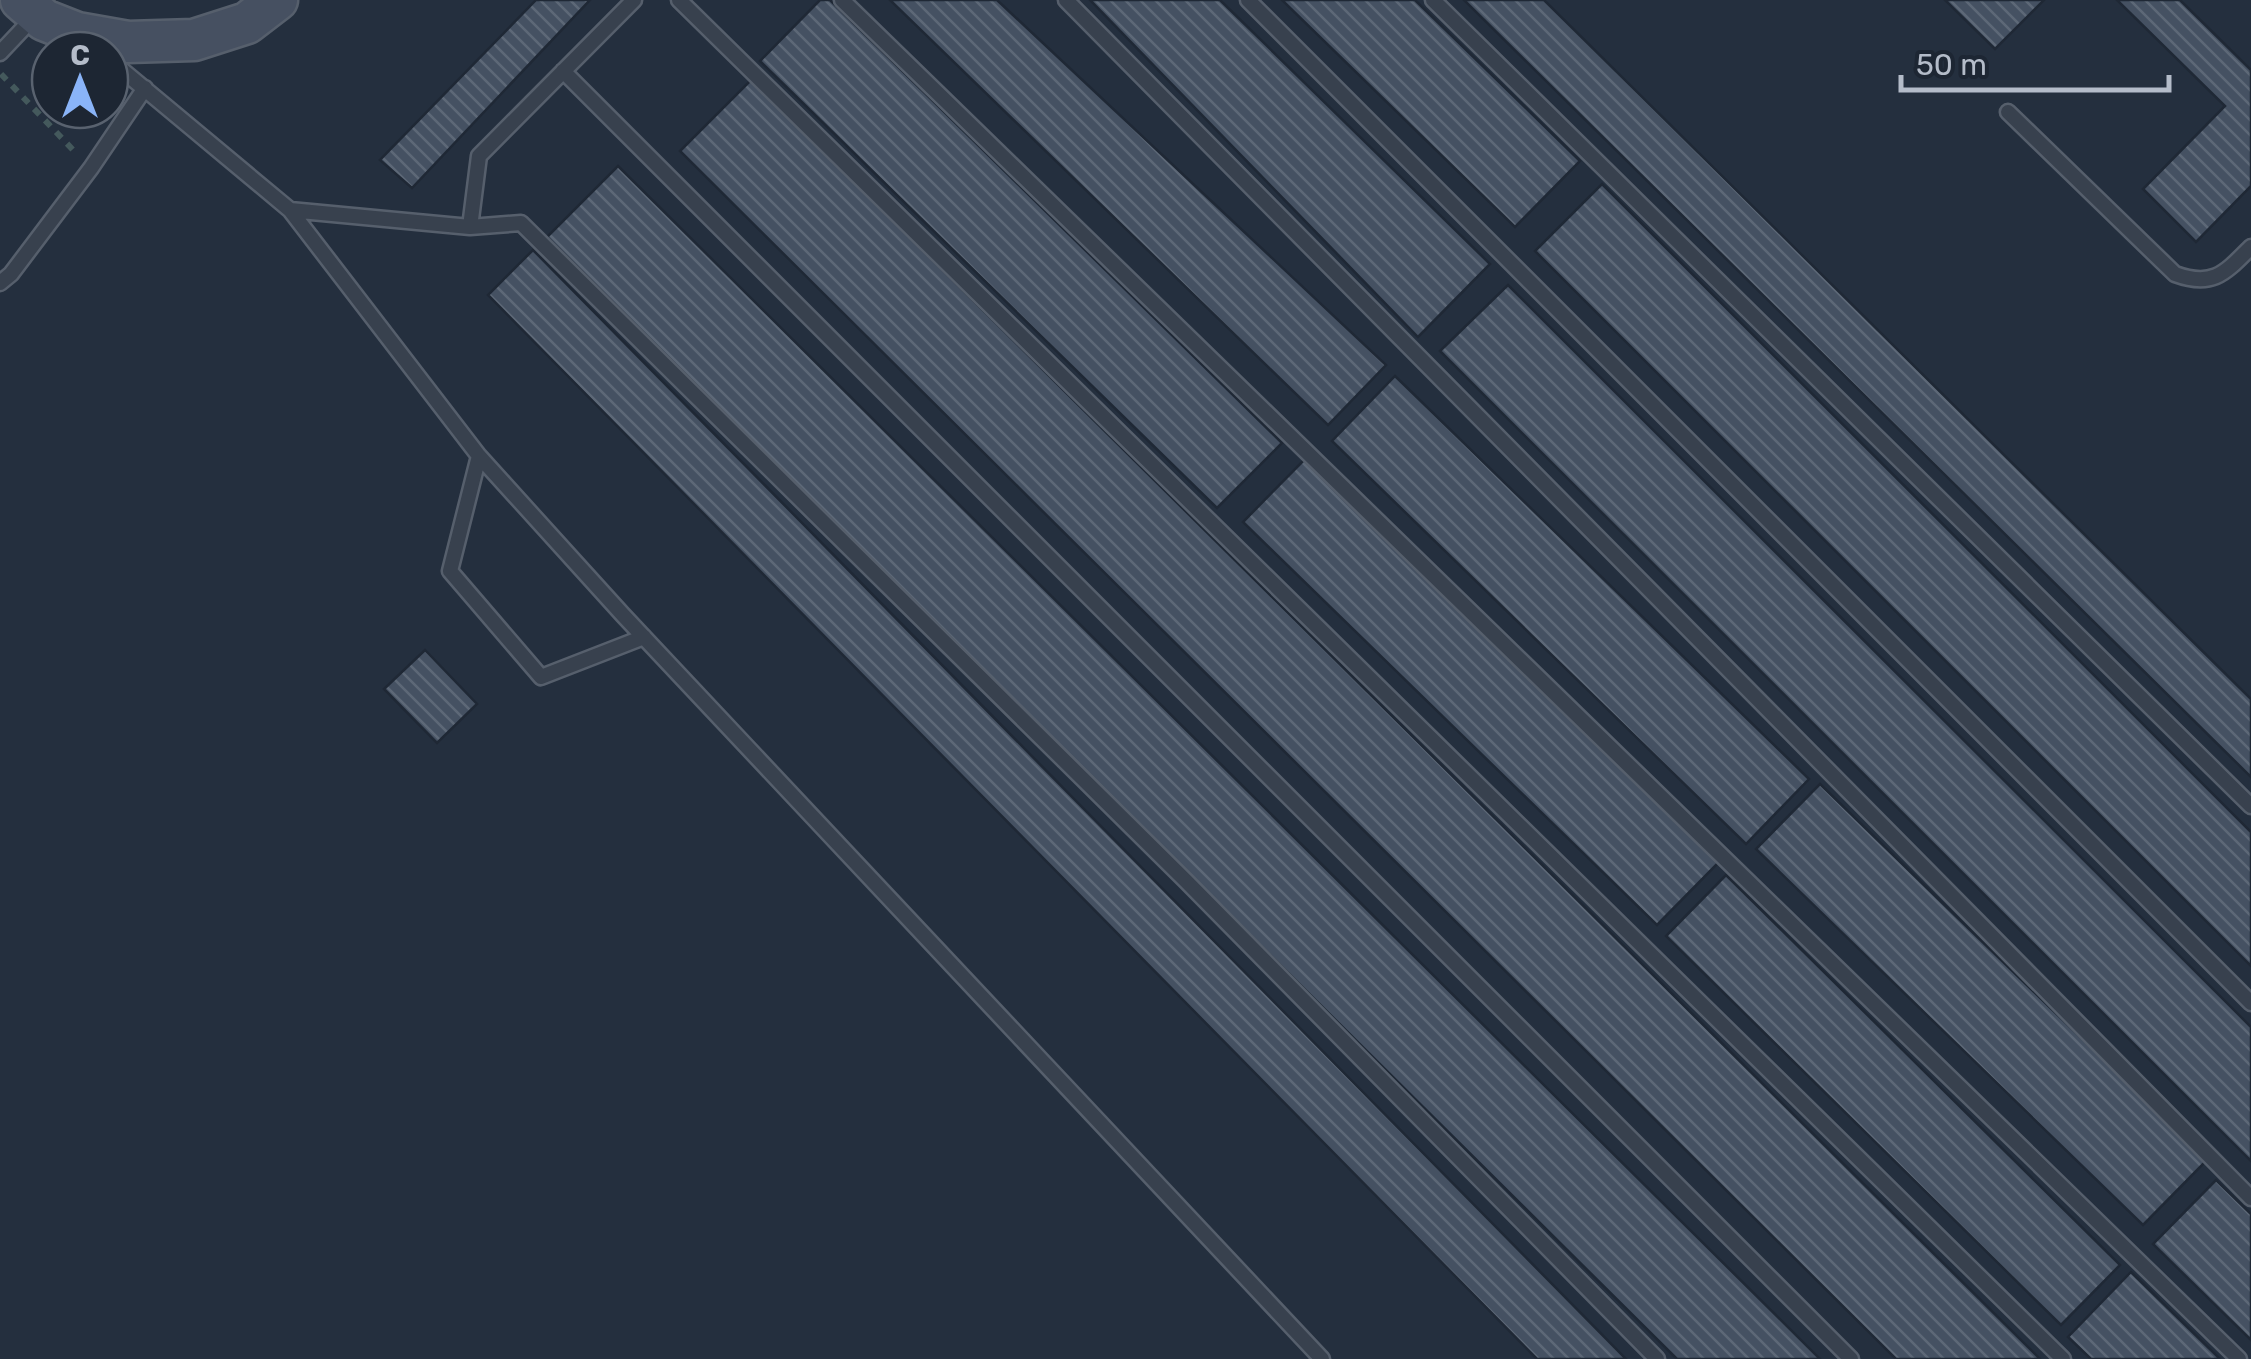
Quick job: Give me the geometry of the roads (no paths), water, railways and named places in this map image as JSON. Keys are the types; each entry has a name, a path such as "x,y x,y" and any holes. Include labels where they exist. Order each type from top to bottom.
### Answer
{"main road":[{"path":"130,42 194,40 247,22 276,0"},
{"path":"29,7 65,30"}],"lane":[{"path":"470,227 479,156 634,0"},
{"path":"679,0 2063,1359"},
{"path":"842,0 2239,1359"},
{"path":"1066,0 2251,1198"},
{"path":"1248,0 2251,1003"},
{"path":"1433,0 2251,806"},
{"path":"0,53 29,7"},
{"path":"563,72 1851,1359"},
{"path":"130,76 290,210 479,456 1322,1359"},
{"path":"0,284 91,168 145,88"},
{"path":"2008,112 2175,274 2195,282 2223,274 2251,247"},
{"path":"290,210 470,227 522,222 1186,882 1658,1359"},
{"path":"479,456 450,571 541,677 644,637"}]}
